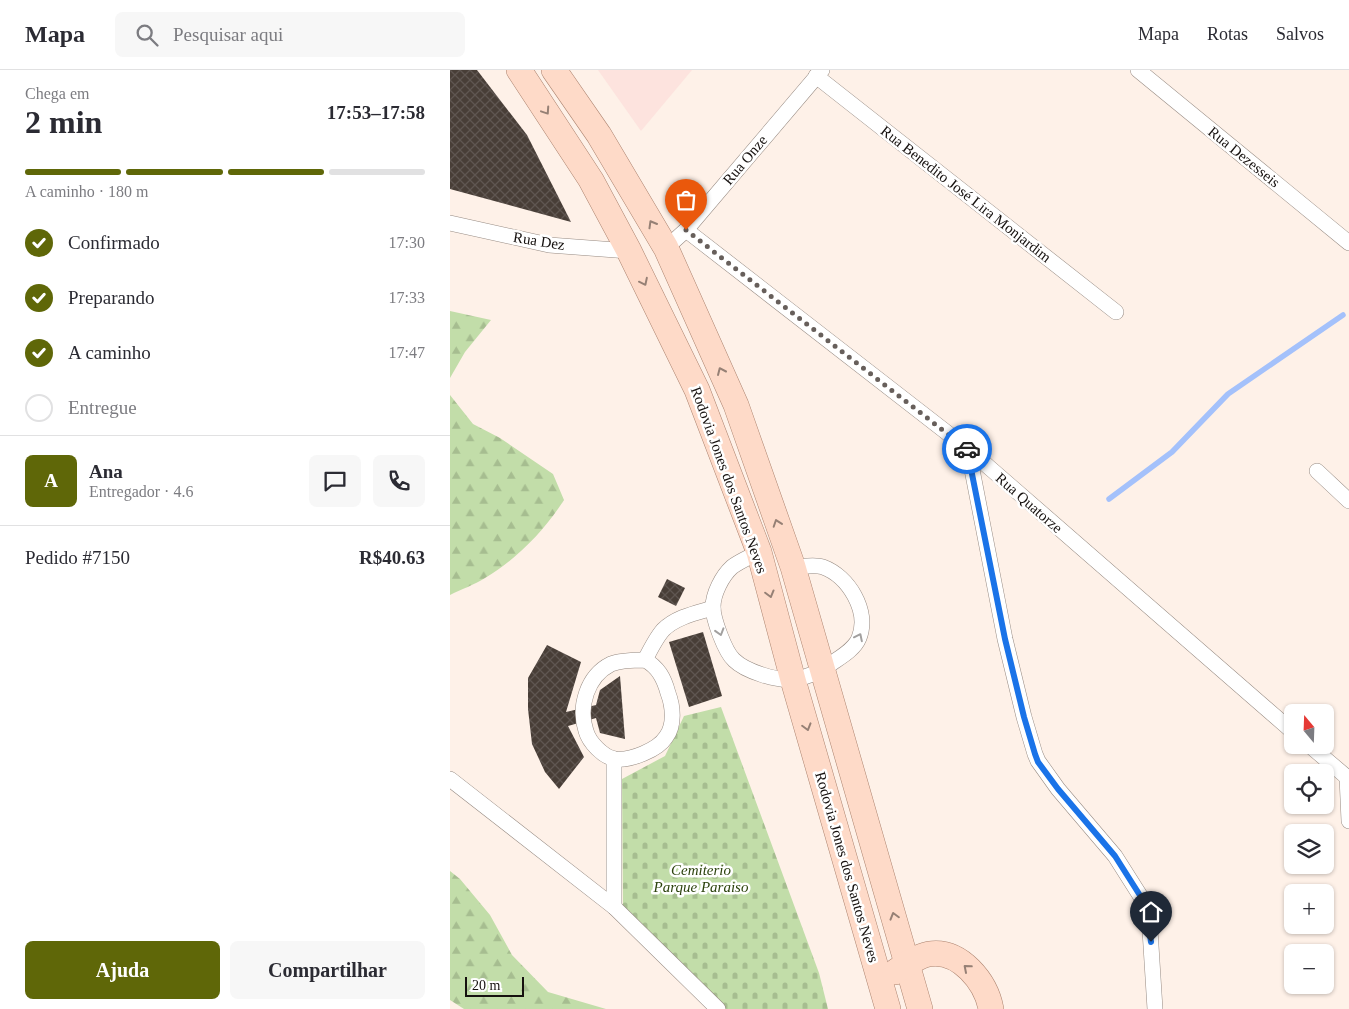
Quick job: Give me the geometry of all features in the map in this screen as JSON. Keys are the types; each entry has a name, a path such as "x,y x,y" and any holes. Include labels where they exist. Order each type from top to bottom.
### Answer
{"main road":[{"name":"Rodovia Jones dos Santos Neves","path":"519,70 591,180 629,251 697,390 758,552 888,1009"},
{"name":"Rodovia Jones dos Santos Neves","path":"554,70 599,135 666,248 736,405 792,567 824,670 920,1009"},
{"path":"880,981 907,963 928,954 940,954 958,960 972,971 984,990 991,1009"}],"street":[{"name":"Rua Dezesseis","path":"1138,70 1349,243"},
{"name":"Rua Onze","path":"666,248 686,230 819,73"},
{"name":"Rua Benedito José Lira Monjardim","path":"819,73 1116,312"},
{"name":"Rua Dez","path":"450,223 549,245 629,251"},
{"name":"Rua Quatorze","path":"686,230 968,450 1284,724"},
{"path":"968,450 1005,639 1035,754 1038,762 1058,789 1115,856 1141,897 1147,911 1150,930 1155,1009"},
{"path":"1317,471 1349,500"},
{"path":"758,552 731,568 717,587 713,608 721,636 732,659 750,670 774,678 793,680 824,670 857,643 862,630 860,608 856,598 836,573 821,566 792,567"},
{"path":"645,660 662,631 669,625 688,615 713,608"},
{"path":"645,660 654,665 666,684 673,714 671,726 667,736 660,744 634,757 614,759 600,752 586,731 583,712 584,700 594,678 611,664 645,660"},
{"path":"1320,754 1348,777 1349,821"},
{"path":"614,759 614,907"},
{"path":"450,779 614,907 718,1009"}],"shaded area":[{"path":"598,70 692,70 641,131"}],"green space":[{"path":"450,311 491,320 465,352 450,378"},
{"path":"450,395 473,424 500,438 553,474 564,500 548,523 519,553 481,580 450,595"},
{"name":"Cemiterio Parque Paraiso","path":"721,707 819,973 828,1009 723,1009 623,913 622,779 665,756 684,716"},
{"path":"450,871 460,879 490,915 512,955 548,992 606,1009 464,1009 450,1000"}],"building":[{"path":"450,70 477,70 527,135 571,222 450,189"},
{"path":"667,579 685,588 676,606 658,597"},
{"path":"703,632 722,696 689,707 669,642"},
{"path":"547,645 581,662 566,712 596,705 600,690 620,676 625,739 600,733 596,718 568,726 584,757 559,789 545,772 532,744 528,709 528,678"}],"waterway":[{"path":"1109,499 1172,452 1228,394 1343,315"}],"way so far":[{"path":"686,230 967,449"}],"route":[{"path":"967,449 1005,639 1035,754 1038,762 1058,789 1115,856 1141,897 1147,911 1151,942"}]}
